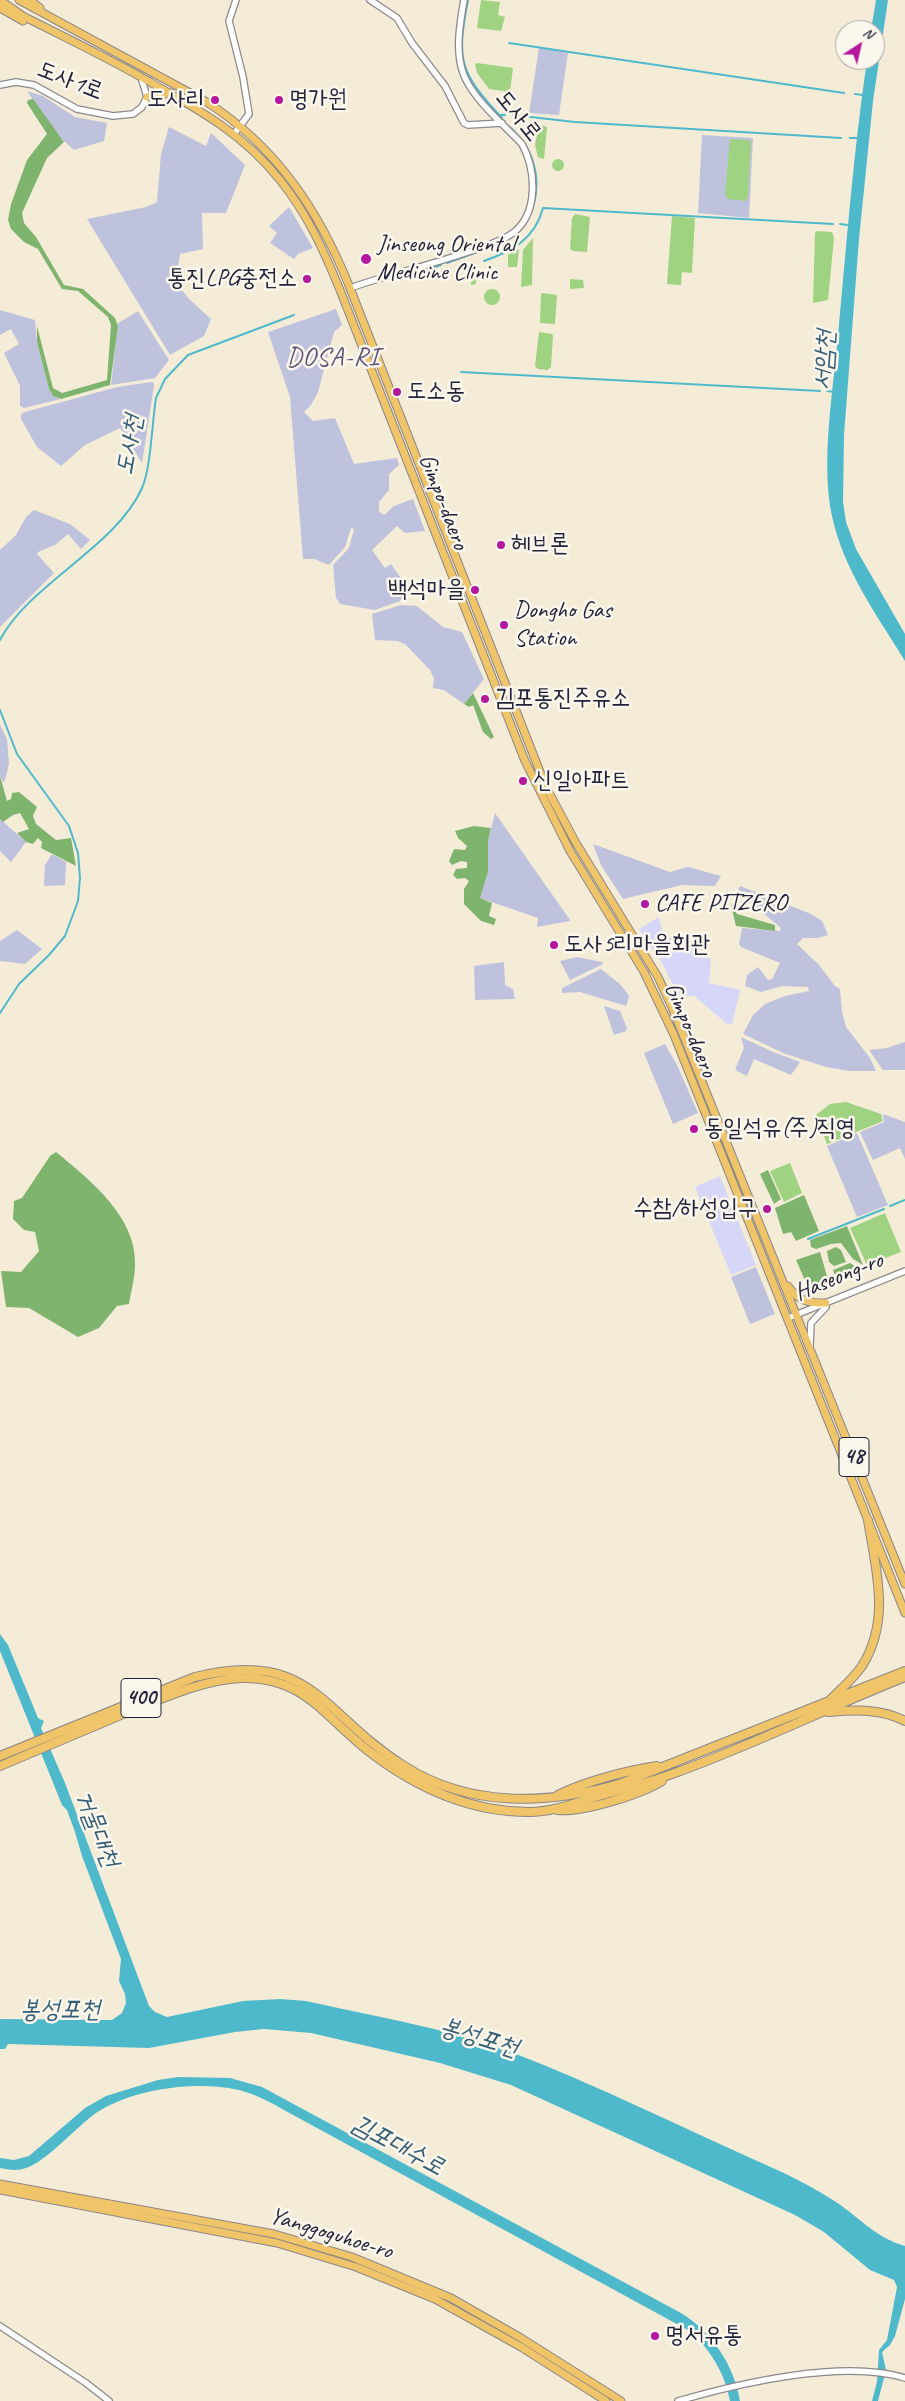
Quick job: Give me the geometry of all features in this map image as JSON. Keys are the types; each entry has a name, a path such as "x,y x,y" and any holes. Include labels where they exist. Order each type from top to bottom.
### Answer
{"highway":[{"path":"827,1703 862,1665 878,1627 880,1597 868,1520"},
{"name":"400","path":"0,1756 194,1676 224,1670 269,1671 296,1680 327,1701 371,1742 404,1766 447,1788 487,1798 528,1799 596,1791 669,1765 827,1703"},
{"path":"827,1703 905,1671"},
{"path":"822,1712 905,1677"},
{"name":"400","path":"0,1766 176,1693 240,1678 281,1683 299,1690 312,1699 380,1760 438,1794 460,1802 497,1810 531,1812 552,1810 670,1775 822,1712"},
{"path":"822,1712 865,1710 892,1714 905,1721"}],"main road":[{"name":"Gimpo-daero","path":"0,0 23,16 205,112 234,134 280,180 301,210 322,247 525,761 570,851 634,954 654,991 729,1170 905,1613"},
{"name":"Gimpo-daero","path":"19,0 205,101 240,126 275,159 307,201 330,240 546,787 576,843 658,977 905,1584"},
{"path":"30,0 60,23"},
{"path":"0,8 26,23 57,33"},
{"path":"147,97 171,93"},
{"path":"780,1275 799,1299 810,1303 826,1305"},
{"name":"Yanggoguhoe-ro","path":"1,2189 277,2243 356,2266 435,2299 521,2347 605,2401"},
{"name":"Yanggoguhoe-ro","path":"1,2189 274,2234 352,2256 451,2298 521,2338 621,2401"},
{"path":"612,2395 628,2401"}],"street":[{"path":"234,134 249,114 242,71 230,28 229,14 236,0"},
{"path":"370,0 397,18 412,43 445,86 464,123 468,125 502,122"},
{"name":"도사로","path":"350,288 442,261 497,241 517,229 530,207 532,174 527,154 502,122 475,93 463,75 459,44 464,0"},
{"path":"141,77 147,97"},
{"name":"도사1로","path":"0,85 16,82 34,85 77,109 113,116 133,114 142,107 147,97"},
{"name":"Haseong-ro","path":"789,1320 905,1271"},
{"name":"Haseong-ro","path":"826,1305 905,1275"},
{"path":"810,1348 811,1323 826,1305"},
{"path":"0,2326 86,2383 109,2401"},
{"path":"678,2401 723,2389 813,2374 872,2371 905,2378"}],"shaded area":[{"path":"539,48 568,53 559,115 529,113"},
{"path":"27,91 43,96 75,117 107,123 104,141 74,150 55,133"},
{"path":"169,127 206,146 211,133 245,165 226,213 202,213 203,249 180,254 177,274 181,289 211,319 204,336 170,355 87,219 146,207 157,202 161,154"},
{"path":"702,135 753,138 749,218 698,213"},
{"path":"289,207 313,248 298,254 294,259 270,243 277,233 269,226"},
{"path":"336,309 342,325 334,332 318,392 311,405 304,412 313,421 335,418 354,464 397,458 399,465 389,474 389,490 379,502 379,512 384,515 394,506 413,499 425,531 405,533 397,526 372,550 385,568 391,564 408,588 400,601 375,610 340,604 336,598 333,565 349,548 354,529 351,528 345,547 329,565 314,559 303,559 290,397 268,332"},
{"path":"0,310 35,320 37,342 49,389 53,396 61,399 24,408 20,406 20,386 4,353 19,344 11,329 0,335"},
{"path":"138,311 169,360 155,378 111,385 118,323"},
{"path":"154,383 154,386 142,463 120,428 85,445 61,466 37,447 21,419 21,414 25,412 117,387"},
{"path":"34,510 70,524 90,540 81,549 68,534 55,545 38,552 37,554 54,573 0,627 0,550 16,535 26,517"},
{"path":"401,605 417,606 443,627 462,632 484,679 464,704 444,690 433,688 434,679 430,670 405,644 397,641 375,640 372,614"},
{"path":"0,725 7,739 9,764 3,782 0,776"},
{"path":"495,813 570,921 537,927 538,918 480,898 488,872 488,841"},
{"path":"0,819 26,842 11,862 0,851"},
{"path":"593,844 670,872 688,867 721,876 715,886 682,885 623,899 601,865"},
{"path":"52,854 66,862 65,885 44,886 45,865"},
{"path":"740,886 811,914 822,921 828,935 818,938 803,938 797,944 819,965 835,986 840,989 842,1012 846,1027 870,1058 876,1071 849,1071 826,1067 783,1053 743,1034 753,1015 765,1004 785,996 809,991 808,987 782,986 761,992 745,986 747,975 758,967 768,980 772,979 780,963 741,947 739,944 742,928 780,931 781,928 738,892"},
{"path":"659,917 663,934 711,959 709,983 740,990 732,1025 726,1023 694,996 679,997 663,965 639,929"},
{"path":"17,930 42,949 25,964 0,961 0,941"},
{"path":"577,957 602,962 603,964 570,980 560,961"},
{"path":"504,962 505,985 513,989 515,999 475,1000 474,966"},
{"path":"601,969 621,985 629,996 626,1006 580,992 562,993 562,988"},
{"path":"604,1006 620,1011 627,1028 626,1031 614,1035"},
{"path":"741,1037 800,1062 791,1075 754,1059 747,1076 735,1070 744,1048"},
{"path":"905,1042 905,1070 883,1070 869,1050 887,1048"},
{"path":"665,1044 678,1067 698,1113 673,1124 644,1053"},
{"path":"883,1114 905,1122 905,1159 900,1148 873,1160 860,1132 884,1122"},
{"path":"857,1133 888,1205 857,1217 827,1146"},
{"path":"720,1176 756,1265 731,1275 695,1187"},
{"path":"756,1267 775,1314 750,1324 731,1277"}],"green space":[{"path":"481,0 500,2 498,15 505,17 501,31 477,28"},
{"path":"475,64 513,68 510,92 489,89 477,73"},
{"path":"33,99 64,142 47,158 22,213 24,223 36,237 64,285 83,289 115,318 118,326 110,385 61,399 53,396 49,389 37,342 37,326 53,388 62,393 107,380 111,325 108,317 78,291 62,289 38,249 24,242 11,229 8,220 11,204 27,160 47,134 27,103 28,100"},
{"path":"539,125 547,127 544,159 538,157 535,145"},
{"path":"730,139 749,140 751,143 748,196 746,201 728,199 725,195"},
{"path":"556,159 560,159 564,165 560,171 556,171 552,167 552,163"},
{"path":"575,214 590,217 587,252 570,249 572,218"},
{"path":"672,216 695,218 692,273 682,272 681,285 667,284"},
{"path":"817,231 832,232 834,238 828,300 813,303 815,233"},
{"path":"533,238 532,285 521,287 523,250"},
{"path":"519,249 517,267 508,267 508,255"},
{"path":"475,265 476,284 471,285 471,266"},
{"path":"570,279 583,280 584,288 570,289"},
{"path":"492,289 498,291 500,297 498,303 492,305 486,303 484,297 486,291"},
{"path":"541,294 557,295 555,324 540,323"},
{"path":"539,332 552,334 553,336 551,367 547,370 538,369 535,366"},
{"path":"473,693 494,737 491,739 483,732 473,705 469,707 464,704"},
{"path":"0,776 7,801 11,799 12,793 19,792 37,807 33,816 36,824 56,840 71,838 76,866 41,848 42,842 38,838 33,844 26,842 17,833 29,829 20,813 13,815 3,822 0,819"},
{"path":"474,826 491,828 488,841 488,872 480,898 492,903 489,916 496,919 494,925 481,921 464,904 464,889 469,881 465,878 457,879 453,875 456,869 467,868 467,862 461,861 452,865 449,861 454,849 465,850 467,846 458,838 455,831"},
{"path":"738,892 740,898 735,910 737,914 775,925 775,931 736,926 731,906"},
{"path":"846,1102 881,1114 883,1121 827,1144 816,1115 830,1104"},
{"path":"56,1152 109,1201 128,1231 134,1248 135,1270 129,1304 117,1306 99,1328 78,1337 29,1308 6,1307 1,1271 21,1272 39,1251 35,1232 24,1230 13,1219 14,1201 22,1198 50,1156"},
{"path":"790,1163 802,1193 784,1202 770,1171"},
{"path":"768,1170 781,1199 774,1204 760,1174"},
{"path":"804,1195 819,1231 796,1241 791,1232 783,1234 775,1208"},
{"path":"885,1213 901,1252 867,1265 850,1228"},
{"path":"847,1226 863,1265 853,1259 841,1243 816,1249 811,1247 810,1240"},
{"path":"836,1247 841,1250 846,1262 834,1266 829,1262 827,1251"},
{"path":"820,1252 829,1283 812,1289 807,1285 796,1260"},
{"path":"850,1263 860,1269 860,1272 837,1281 833,1270"}],"water":[{"path":"876,0 888,0 885,20 873,20"},
{"path":"866,70 878,70 859,239 844,435 843,502 846,522 856,549 905,634 905,661 872,609 844,555 832,516 827,475 830,409"},
{"path":"0,1634 8,1645 38,1718 44,1721 41,1728 65,1783 149,2006 155,2012 167,2017 243,2001 280,1999 306,2001 461,2036 511,2052 575,2078 802,2182 836,2202 885,2238 905,2246 905,2299 895,2336 890,2345 882,2352 886,2370 878,2401 872,2401 877,2382 879,2350 887,2340 897,2287 894,2280 870,2270 824,2232 795,2215 511,2085 440,2063 311,2033 264,2029 235,2032 149,2048 8,2044 5,2049 0,2049 0,2019 112,2020 122,2013 126,2003 125,1994 119,1981 121,1959 82,1856 67,1810 62,1805 0,1651"},
{"path":"178,2077 230,2078 262,2087 681,2313 702,2330 720,2351 733,2375 740,2401 730,2401 724,2380 715,2361 702,2343 686,2329 273,2104 239,2090 222,2087 183,2087 162,2089 124,2099 92,2116 42,2160 20,2170 0,2168 0,2158 14,2160 29,2156 85,2108 106,2096 158,2080"}],"waterway":[{"path":"468,0 462,38 462,52 465,65 477,89 502,118"},
{"path":"509,43 844,93"},
{"path":"855,94 863,95"},
{"path":"499,115 505,115"},
{"path":"513,115 575,122 841,138"},
{"path":"511,128 520,138"},
{"path":"850,138 858,138"},
{"path":"498,244 512,237 522,227 535,201 535,171 531,156 524,143"},
{"path":"484,261 513,248 528,236 539,219 543,208 833,224"},
{"path":"840,224 847,225"},
{"path":"447,263 491,247"},
{"path":"426,270 441,265"},
{"name":"도사천","path":"0,640 13,620 31,601 113,529 130,509 145,479 156,398 165,379 188,355 294,315"},
{"name":"서암천","path":"461,372 820,391"},
{"name":"서암천","path":"827,391 835,392"},
{"name":"도사천","path":"0,710 17,754 69,826 78,853 80,878 78,901 65,936 49,955 19,984 0,1013"},
{"path":"890,1206 905,1200"},
{"path":"808,1239 884,1209"}],"place":[{"name":"도사리","path":"215,100"},
{"name":"명가원","path":"279,100"},
{"name":"Jinseong Oriental Medicine Clinic","path":"366,259"},
{"name":"통진LPG충전소","path":"307,279"},
{"name":"도소동","path":"397,392"},
{"name":"헤브론","path":"501,545"},
{"name":"백석마을","path":"475,590"},
{"name":"Dongho Gas Station","path":"504,625"},
{"name":"김포통진주유소","path":"485,699"},
{"name":"신일아파트","path":"523,781"},
{"name":"CAFE PITZERO","path":"645,904"},
{"name":"도사5리마을회관","path":"554,945"},
{"name":"동일석유(주)직영","path":"694,1129"},
{"name":"수참/하성입구","path":"767,1209"},
{"name":"명서유통","path":"655,2336"}],"district":[{"name":"DOSA-RI","path":"333,358"}],"water label":[{"name":"거물대천","path":"96,1829"},
{"name":"봉성포천","path":"60,2010"},
{"name":"봉성포천","path":"479,2038"},
{"name":"김포대수로","path":"398,2146"}]}
